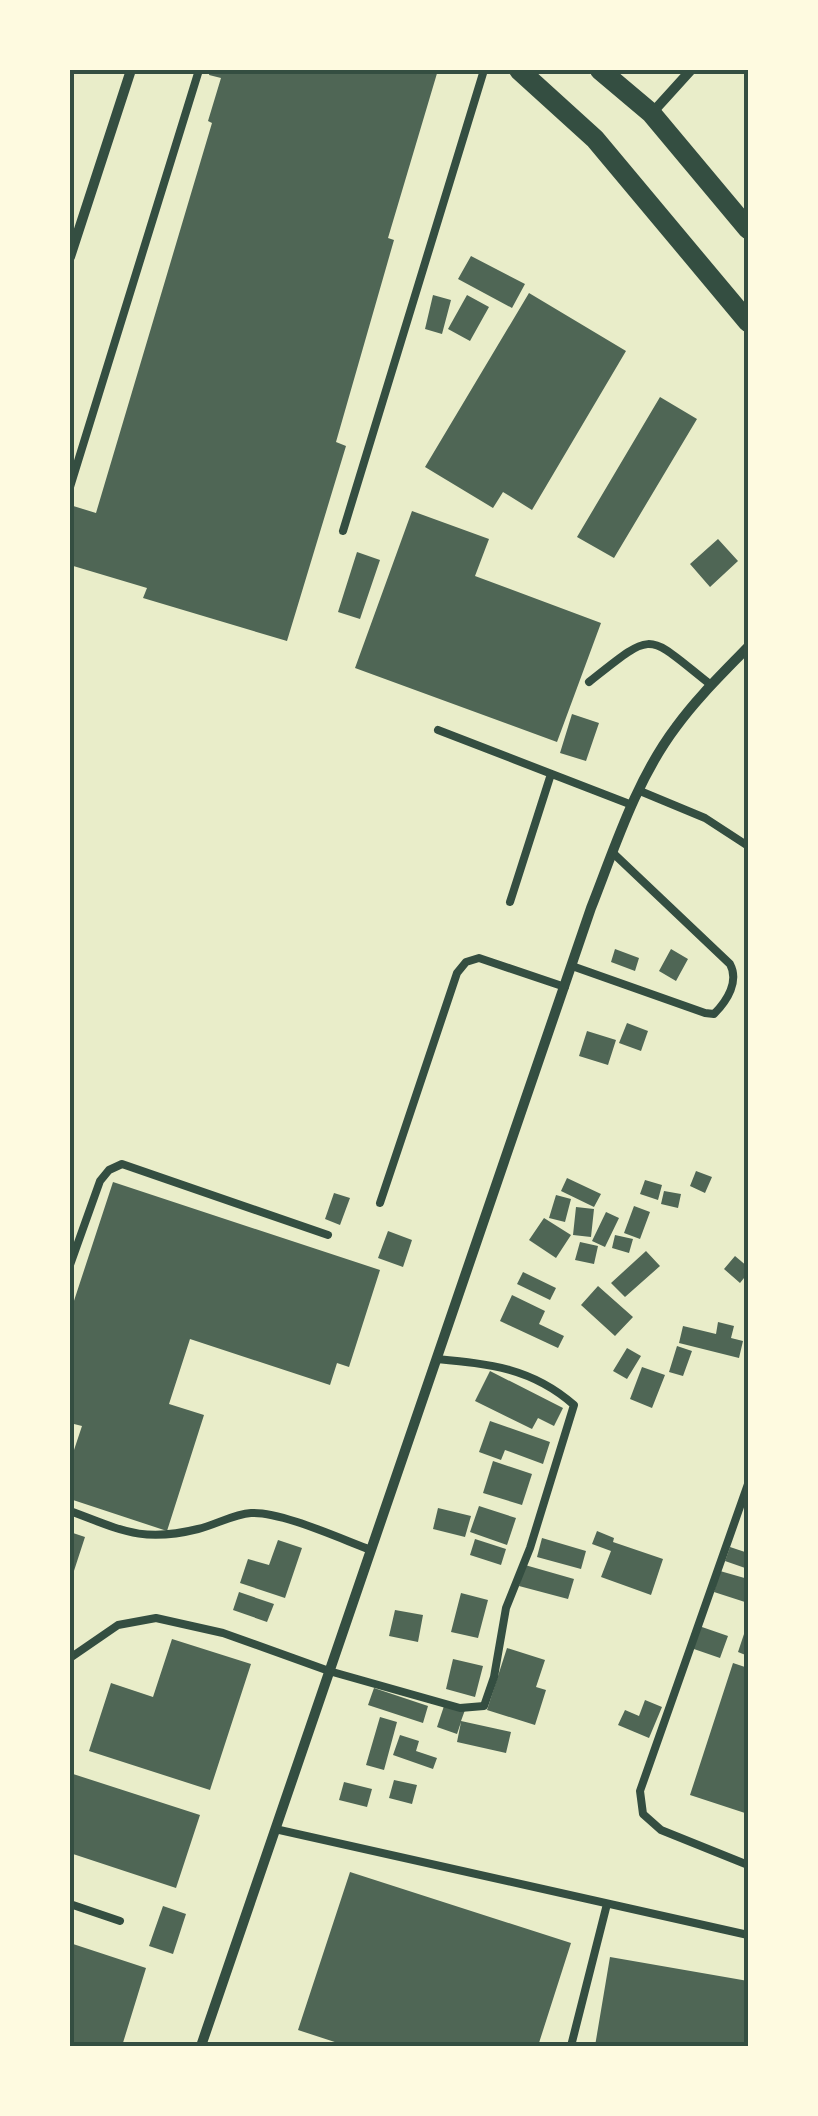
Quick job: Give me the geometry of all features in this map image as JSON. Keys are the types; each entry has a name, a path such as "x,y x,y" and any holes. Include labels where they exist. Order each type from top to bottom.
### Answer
{"main road":[{"path":"520,70 595,139 748,322"},
{"path":"600,70 651,114 748,230"}],"street":[{"path":"70,256 130,70"},
{"path":"651,114 691,70"},
{"path":"202,2046 572,966 632,804 674,730 748,647"}],"lane":[{"path":"70,487 199,70"},
{"path":"343,531 484,70"},
{"path":"589,682 636,646 648,642 661,646 711,684"},
{"path":"438,730 632,804"},
{"path":"510,902 551,774"},
{"path":"640,792 705,818 748,846"},
{"path":"572,966 705,1014 714,1014 720,1008 734,984 736,974 730,964 613,853"},
{"path":"380,1203 456,974 466,962 478,958 565,987"},
{"path":"70,1265 100,1181 109,1170 122,1164 328,1234"},
{"path":"70,1658 118,1626 156,1618 224,1632 329,1671 460,1708 484,1706 506,1608 530,1548 574,1405 556,1389 501,1365 437,1359"},
{"path":"748,1484 640,1791 643,1814 661,1830 748,1865"},
{"path":"70,1510 128,1533 156,1538 249,1513 272,1515 370,1550"},
{"path":"275,1829 748,1935"},
{"path":"70,1904 120,1921"},
{"path":"571,2046 608,1904"}],"building":[{"path":"210,70 438,70 388,238 394,240 336,442 346,446 287,641 143,598 147,588 70,565 70,505 96,513 212,123 208,121 221,78 209,75"},
{"path":"471,256 525,284 512,308 458,279"},
{"path":"529,293 626,351 532,510 503,492 493,508 425,467"},
{"path":"433,295 451,300 442,334 425,329"},
{"path":"467,295 489,307 470,341 448,329"},
{"path":"660,397 697,419 614,558 577,537"},
{"path":"412,511 489,539 475,576 601,623 557,742 355,668"},
{"path":"718,539 738,561 710,587 690,564"},
{"path":"357,552 380,560 360,619 338,612"},
{"path":"572,714 599,723 586,761 560,753"},
{"path":"615,949 639,958 635,971 611,962"},
{"path":"671,949 688,959 676,981 659,971"},
{"path":"627,1023 648,1031 641,1051 619,1043"},
{"path":"587,1031 616,1040 608,1065 579,1056"},
{"path":"696,1171 712,1177 705,1193 690,1186"},
{"path":"567,1178 601,1194 594,1207 561,1191"},
{"path":"645,1180 662,1185 658,1200 640,1194"},
{"path":"113,1182 380,1270 349,1367 337,1363 330,1385 190,1339 169,1404 204,1415 167,1531 70,1499 70,1462 82,1426 70,1423 70,1313"},
{"path":"664,1191 681,1194 678,1208 661,1204"},
{"path":"334,1193 350,1198 340,1225 325,1219"},
{"path":"556,1195 571,1199 565,1222 549,1218"},
{"path":"634,1206 650,1212 640,1239 624,1233"},
{"path":"576,1207 594,1209 591,1237 573,1235"},
{"path":"606,1212 619,1218 605,1247 592,1241"},
{"path":"544,1218 571,1235 556,1258 529,1240"},
{"path":"388,1231 412,1240 403,1267 378,1258"},
{"path":"615,1235 633,1239 629,1253 612,1248"},
{"path":"580,1242 598,1246 594,1264 575,1260"},
{"path":"646,1251 660,1266 625,1297 611,1283"},
{"path":"735,1256 748,1267 740,1283 724,1269"},
{"path":"523,1272 556,1288 550,1300 517,1284"},
{"path":"598,1286 633,1317 615,1336 581,1305"},
{"path":"512,1295 545,1311 539,1324 564,1336 558,1348 500,1321"},
{"path":"718,1322 734,1326 731,1338 743,1341 739,1358 679,1343 683,1326 716,1334"},
{"path":"677,1346 692,1351 683,1376 669,1372"},
{"path":"627,1348 641,1356 627,1379 613,1371"},
{"path":"642,1367 665,1375 652,1408 630,1399"},
{"path":"490,1371 563,1408 554,1426 538,1418 532,1429 475,1401"},
{"path":"490,1421 550,1442 543,1464 505,1450 501,1460 479,1452"},
{"path":"493,1461 532,1474 522,1505 483,1493"},
{"path":"479,1506 516,1518 507,1545 470,1532"},
{"path":"438,1508 471,1516 465,1537 433,1529"},
{"path":"597,1531 614,1538 613,1542 663,1559 651,1595 601,1577 611,1551 592,1544"},
{"path":"70,1532 85,1537 71,1580 70,1580"},
{"path":"542,1538 586,1551 581,1569 537,1557"},
{"path":"475,1539 506,1549 501,1565 470,1555"},
{"path":"278,1540 302,1548 285,1598 240,1583 248,1559 269,1565"},
{"path":"730,1547 748,1553 748,1569 725,1561"},
{"path":"525,1565 574,1579 568,1599 519,1586"},
{"path":"720,1571 748,1579 748,1603 714,1592"},
{"path":"239,1592 274,1604 267,1622 233,1610"},
{"path":"461,1593 488,1600 478,1638 451,1632"},
{"path":"395,1610 423,1615 418,1642 389,1636"},
{"path":"748,1625 748,1656 738,1652"},
{"path":"699,1626 728,1636 720,1658 691,1648"},
{"path":"172,1639 251,1664 210,1790 89,1751 111,1683 153,1697"},
{"path":"507,1648 545,1660 536,1687 546,1690 535,1725 487,1710"},
{"path":"453,1659 483,1666 475,1697 446,1689"},
{"path":"733,1663 748,1668 748,1814 690,1795"},
{"path":"374,1688 428,1706 423,1723 368,1705"},
{"path":"645,1700 662,1707 649,1738 618,1725 625,1710 639,1716"},
{"path":"445,1703 465,1710 461,1721 511,1732 506,1753 457,1742 461,1722 457,1734 437,1727"},
{"path":"380,1717 397,1722 384,1770 366,1765"},
{"path":"400,1735 419,1741 416,1751 437,1758 433,1769 393,1755"},
{"path":"70,1773 200,1815 176,1888 70,1853"},
{"path":"394,1780 417,1785 412,1804 389,1798"},
{"path":"344,1782 372,1789 367,1807 339,1800"},
{"path":"350,1872 571,1943 538,2046 347,2046 298,2030"},
{"path":"163,1906 186,1914 173,1954 149,1946"},
{"path":"70,1943 146,1968 122,2046 70,2046"},
{"path":"610,1957 748,1981 748,2046 595,2046"}]}
